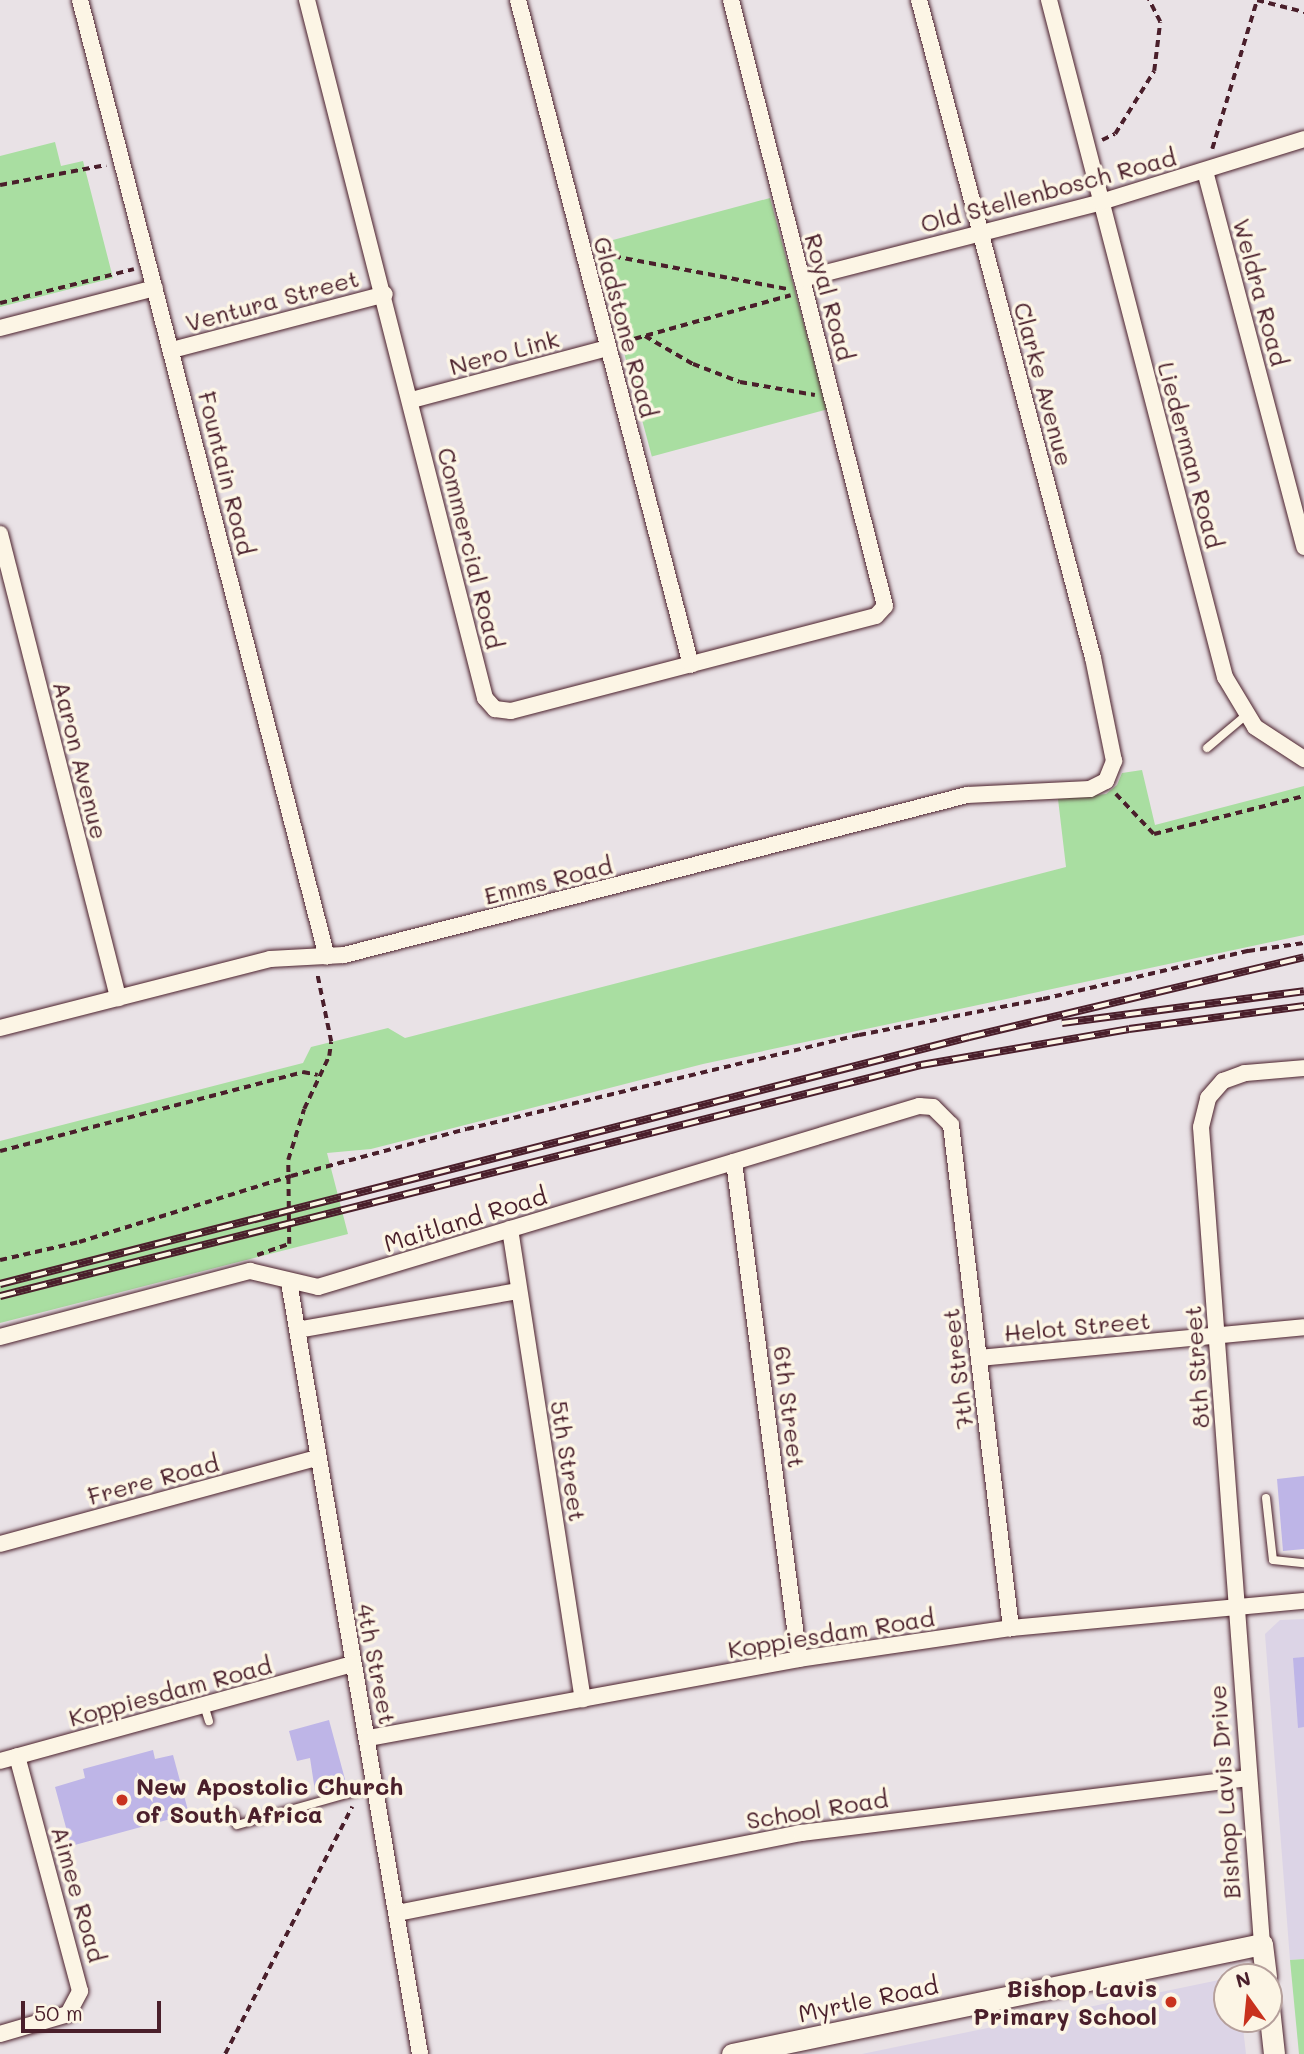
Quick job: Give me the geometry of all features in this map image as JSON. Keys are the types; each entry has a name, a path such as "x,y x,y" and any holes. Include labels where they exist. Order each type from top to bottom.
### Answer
{"street":[{"name":"Fountain Road","path":"80,0 172,350 320,958"},
{"name":"Commercial Road","path":"307,0 412,400 485,698 495,709 511,711 691,665 876,616 885,606"},
{"name":"Gladstone Road","path":"518,0 691,665"},
{"name":"Royal Road","path":"731,0 885,606"},
{"name":"Clarke Avenue","path":"919,0 1093,658 1114,761 1106,781"},
{"name":"Liederman Road","path":"1049,0 1225,677 1245,716 1266,737 1304,759"},
{"name":"Old Stellenbosch Road","path":"802,279 1101,202 1304,139"},
{"name":"Weldra Road","path":"1205,171 1304,547"},
{"path":"0,328 155,288"},
{"name":"Ventura Street","path":"172,350 384,294"},
{"name":"Nero Link","path":"412,400 608,348"},
{"name":"Aaron Avenue","path":"0,534 118,998"},
{"name":"Emms Road","path":"0,1028 270,959 320,958 967,795 1090,789 1106,781"},
{"name":"8th Street","path":"1237,1604 1201,1127 1208,1098 1223,1081 1245,1073 1304,1068"},
{"name":"Maitland Road","path":"258,1271 289,1282 318,1287 919,1106 940,1110"},
{"name":"7th Street","path":"940,1110 951,1125 1011,1628"},
{"name":"6th Street","path":"734,1162 799,1659"},
{"name":"5th Street","path":"510,1229 583,1699"},
{"path":"0,1337 258,1271"},
{"name":"4th Street","path":"289,1282 353,1664 369,1738 420,2054"},
{"path":"297,1330 519,1292"},
{"name":"Helot Street","path":"979,1358 1304,1327"},
{"name":"Frere Road","path":"0,1544 317,1458"},
{"name":"Koppiesdam Road","path":"369,1738 799,1659 1011,1628 1237,1604 1304,1601"},
{"name":"Bishop Lavis Drive","path":"1237,1604 1264,1963"},
{"name":"Koppiesdam Road","path":"0,1761 353,1664"},
{"name":"Aimee Road","path":"0,2034 68,2014 80,1992 16,1756"},
{"name":"School Road","path":"397,1913 801,1833 1249,1778"},
{"name":"Myrtle Road","path":"732,2054 1262,1944"},
{"path":"1272,2033 1274,2054"}],"lane":[{"path":"1208,748 1245,716"},
{"path":"1266,1498 1273,1560 1304,1563"},
{"path":"204,1705 209,1721"},
{"path":"234,1814 237,1825 377,1786"}],"path":[{"path":"1088,149 1115,134 1154,71 1160,22 1149,0"},
{"path":"1205,171 1257,0 1304,12"},
{"path":"0,186 122,161"},
{"path":"585,257 600,254 705,272 789,289 794,294 608,348"},
{"path":"0,303 134,269"},
{"path":"645,336 693,364 740,382 784,392 832,393"},
{"path":"1106,781 1154,834 1304,796"},
{"path":"0,1260 79,1242 291,1175 859,1035 1044,999 1248,951 1304,943"},
{"path":"258,1271 257,1255 289,1244 291,1175 288,1160 294,1135 331,1042 320,958"},
{"path":"0,1151 303,1072 318,1075"},
{"path":"225,2054 353,1805 361,1802"}],"shaded area":[{"path":"1304,1619 1304,1959 1290,1960 1265,1634 1280,1620"},
{"name":"Bishop Lavis Primary School","path":"1213,1981 1213,2033 1244,2033 1246,2054 862,2054"}],"green space":[{"path":"55,142 61,166 83,161 113,278 0,307 0,156"},
{"path":"770,198 827,410 652,456 595,245"},
{"path":"1142,770 1155,825 1304,786 1304,935 703,1064 371,1149 327,1153 348,1234 0,1323 0,1141 303,1063 311,1047 388,1028 405,1038 1066,867 1058,799 1106,794 1117,785 1122,773"},
{"path":"1304,1959 1304,2054 1299,2054 1290,1960"}],"building":[{"path":"1304,1476 1304,1549 1283,1551 1277,1479"},
{"path":"1304,1657 1304,1727 1298,1728 1293,1658"},
{"path":"329,1720 346,1783 315,1791 310,1758 297,1761 289,1731"},
{"name":"New Apostolic Church of South Africa","path":"153,1750 155,1759 173,1755 189,1814 71,1846 55,1787 85,1778 83,1769"}],"railway":[{"path":"0,1284 969,1037 1304,957"},
{"path":"1062,1023 1304,991"},
{"path":"0,1296 921,1065 1129,1029 1304,1006"}],"place":[{"name":"New Apostolic Church of South Africa","path":"122,1800"},
{"name":"Bishop Lavis Primary School","path":"1171,2002"}]}
